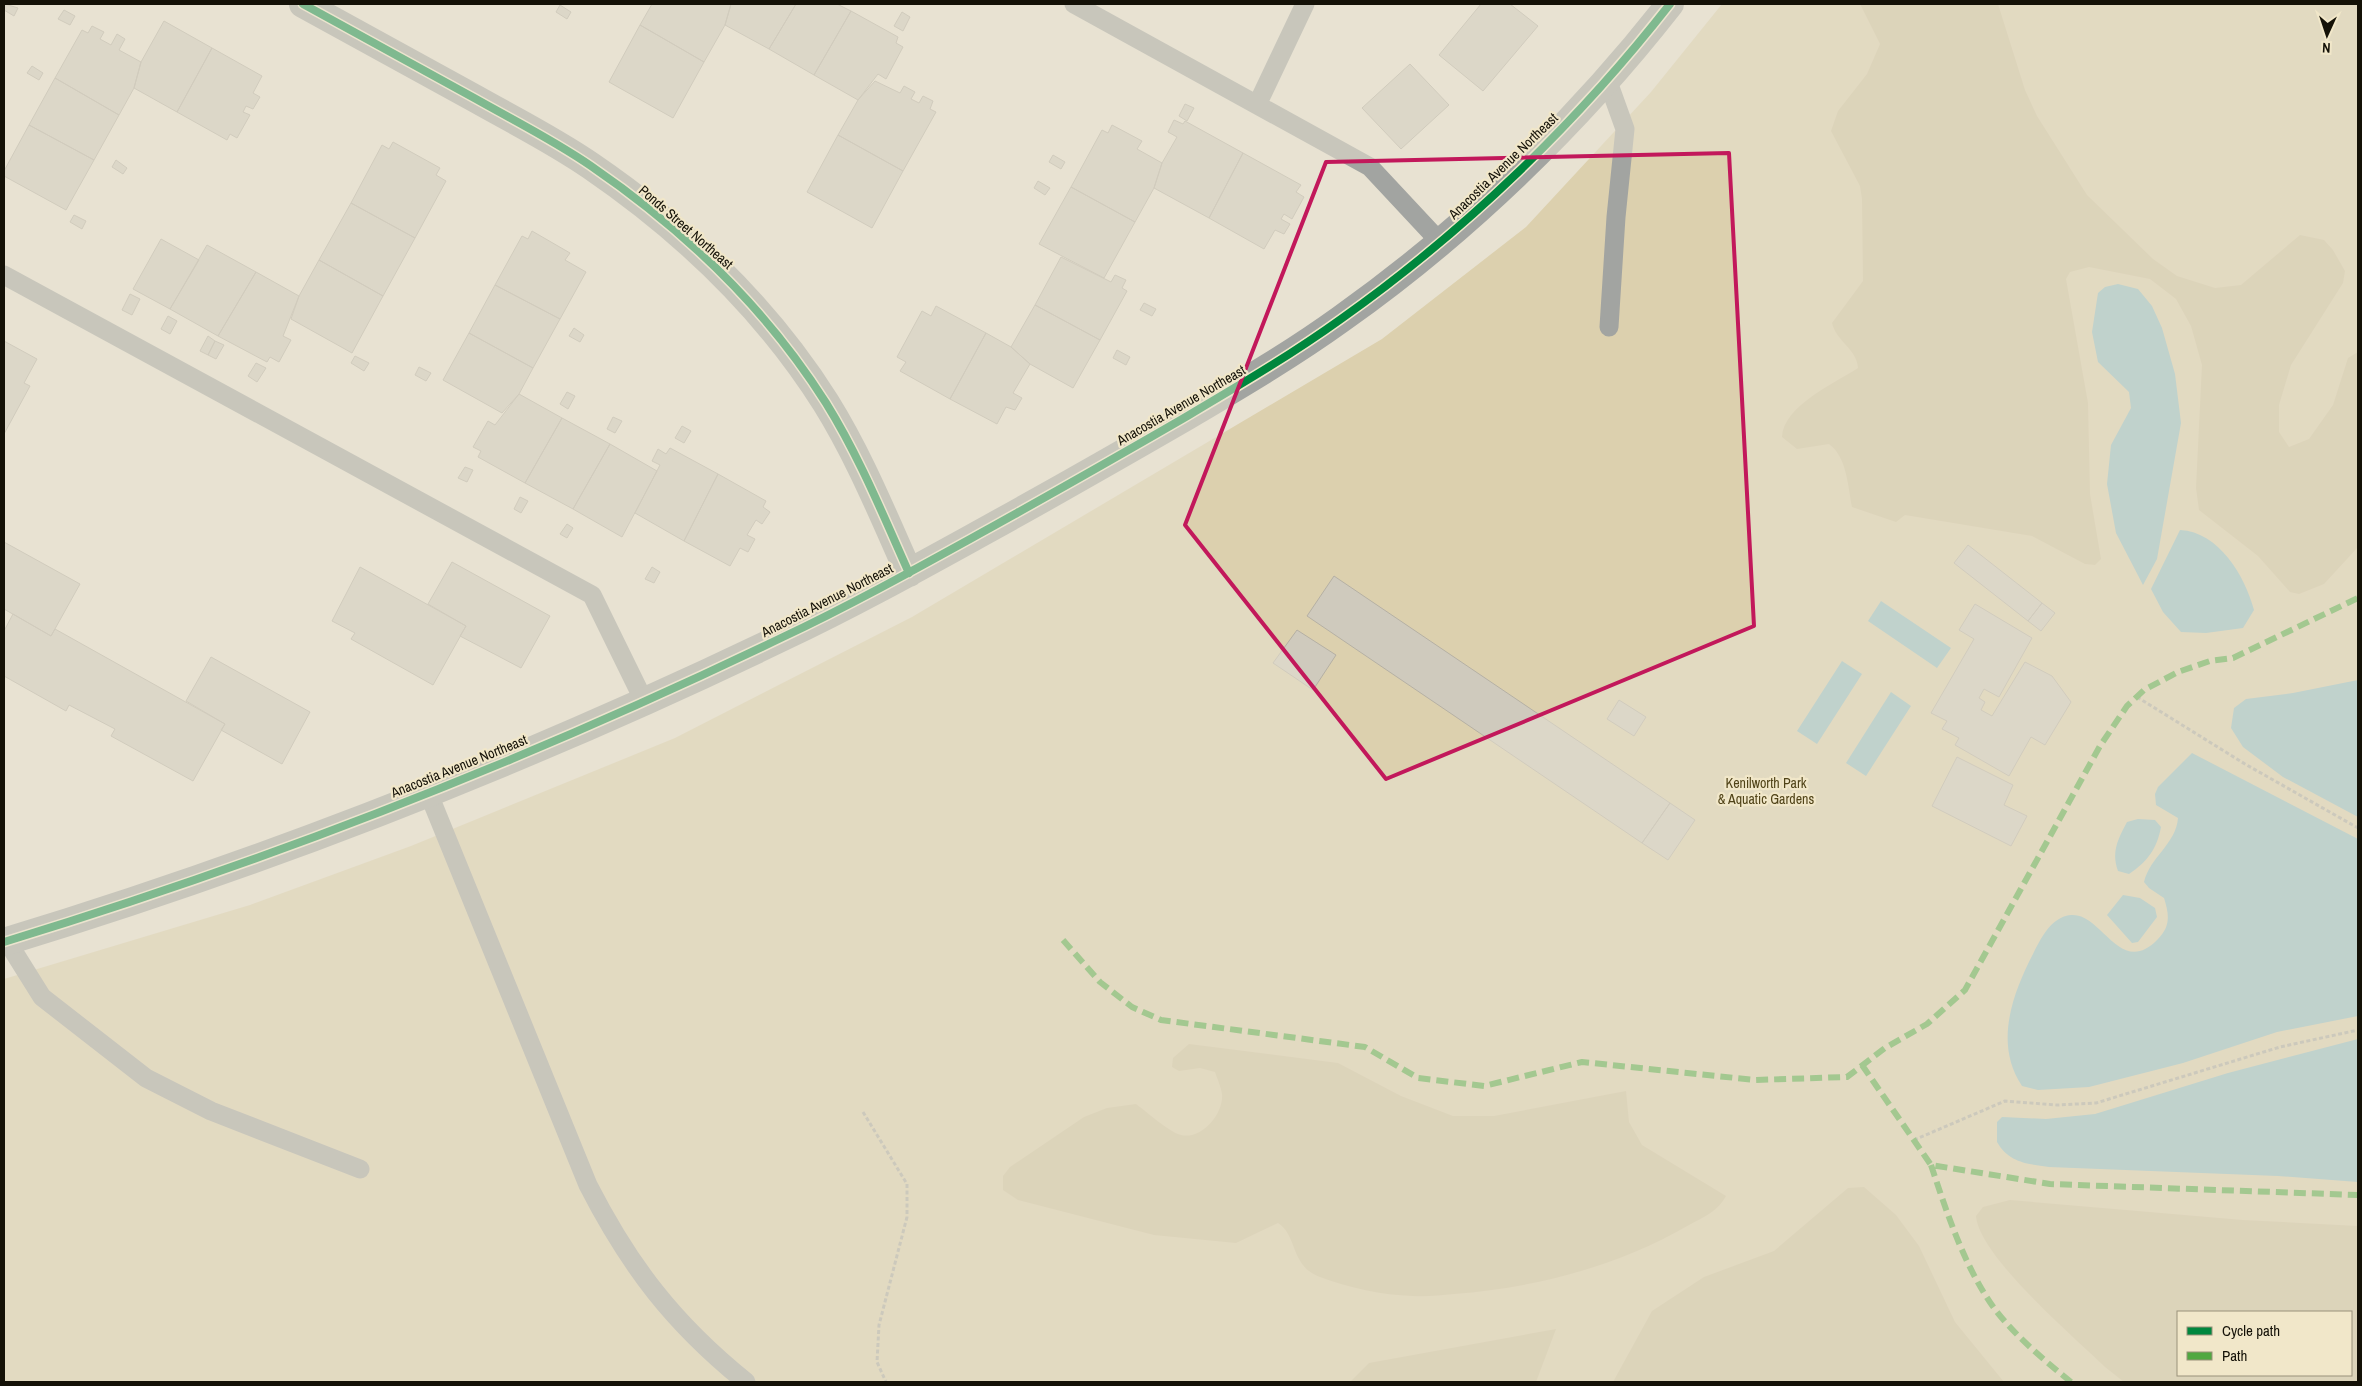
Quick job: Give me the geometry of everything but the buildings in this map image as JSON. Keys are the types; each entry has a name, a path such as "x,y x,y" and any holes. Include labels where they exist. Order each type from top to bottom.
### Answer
{"street":[{"name":"Ponds Street Northeast","path":"303,4 566,150 638,200 704,257 770,326 825,402 860,464 909,573"},
{"name":"Anacostia Avenue Northeast","path":"5,937 149,896 289,846 428,792 644,701 785,636 909,573 1085,476 1267,370 1366,301 1440,242 1490,198 1608,79 1670,4"}],"lane":[{"path":"1074,4 1370,167 1440,242"},
{"path":"1257,105 1304,4"},
{"path":"1608,79 1625,130 1616,217 1609,327"},
{"path":"4,275 592,595 644,701"},
{"path":"428,792 588,1185 608,1223 671,1314 709,1352 746,1382"},
{"path":"5,937 42,997 146,1078 211,1111 360,1168"}],"path":[{"path":"2137,697 2246,764 2358,828"},
{"path":"1914,1140 2006,1101 2057,1105 2096,1103 2280,1047 2358,1030"},
{"path":"863,1112 907,1184 907,1217 879,1324 877,1362 886,1382"}],"highlighted area":[{"path":"1729,153 1754,626 1386,779 1185,525 1326,162"}],"green space":[{"name":"Kenilworth Park & Aquatic Gardens","path":"1722,4 2358,4 2358,1382 4,1382 4,979 250,905 411,846 675,738 912,617 1382,339 1526,227 1651,92"}],"shaded area":[{"path":"1860,4 1998,4 2025,90 2037,116 2087,195 2153,259 2177,276 2215,288 2241,285 2300,235 2324,240 2333,250 2345,271 2343,283 2291,365 2279,405 2279,432 2289,447 2309,439 2333,405 2348,358 2358,352 2358,547 2324,584 2299,594 2290,592 2258,556 2199,510 2196,488 2202,365 2191,326 2176,299 2150,279 2089,267 2070,272 2066,279 2088,403 2090,494 2101,559 2095,565 2085,564 2032,536 1905,515 1896,522 1852,507 1843,464 1840,457 1829,444 1797,449 1782,437 1791,415 1800,406 1824,388 1858,368 1854,355 1838,335 1832,323 1863,281 1862,199 1860,186 1831,131 1838,111 1867,74 1880,44"},
{"path":"1189,1044 1338,1063 1401,1096 1453,1116 1494,1116 1626,1091 1629,1122 1642,1145 1726,1196 1715,1210 1662,1239 1634,1252 1576,1273 1484,1291 1418,1296 1389,1294 1354,1288 1310,1272 1299,1259 1289,1235 1278,1223 1236,1243 1154,1235 1018,1200 1003,1190 1003,1176 1010,1167 1084,1117 1107,1108 1136,1104 1164,1126 1181,1135 1197,1133 1204,1129 1215,1117 1222,1101 1222,1094 1215,1072 1200,1068 1179,1071 1172,1067 1173,1058"},
{"path":"1864,1187 1896,1215 1919,1246 1955,1322 2004,1382 1613,1382 1652,1311 1704,1277 1774,1251 1848,1188"},
{"path":"2010,1200 2243,1220 2358,1226 2358,1382 2124,1382 2051,1317 2010,1273 1981,1233 1976,1216 1983,1207"},
{"path":"1556,1329 1536,1382 1350,1382 1369,1363"}],"water":[{"path":"2118,284 2138,289 2152,306 2162,328 2175,374 2181,423 2157,559 2143,585 2116,533 2107,484 2111,445 2131,408 2129,392 2098,362 2092,332 2098,293 2105,287"},
{"path":"2180,530 2194,533 2207,539 2218,547 2237,570 2254,610 2243,628 2206,633 2181,632 2163,612 2151,589"},
{"path":"1881,601 1951,648 1937,668 1868,621"},
{"path":"1842,661 1862,674 1817,744 1797,731"},
{"path":"2358,680 2358,817 2283,777 2243,747 2231,728 2234,708 2246,699 2293,693"},
{"path":"1891,692 1911,706 1866,776 1846,763"},
{"path":"2192,753 2358,839 2358,1016 2277,1032 2183,1063 2089,1087 2038,1090 2022,1086 2014,1070 2009,1053 2009,1020 2018,986 2047,929 2064,917 2071,915 2082,917 2122,948 2133,952 2145,949 2158,939 2165,929 2168,915 2164,898 2149,888 2144,882 2147,873 2173,835 2178,818 2156,805 2155,794 2158,787"},
{"path":"2138,819 2155,820 2161,827 2157,842 2146,860 2129,874 2118,871 2115,852 2118,840 2127,822"},
{"path":"2123,895 2140,898 2155,908 2157,917 2138,942 2132,943 2107,915"},
{"path":"2358,1039 2358,1182 2278,1176 2049,1167 2026,1163 2013,1158 1997,1142 1997,1122 2002,1117 2046,1119 2095,1114 2228,1073"}],"marked path":[{"path":"1063,940 1100,982 1132,1007 1161,1020 1365,1047 1418,1078 1484,1086 1582,1062 1755,1080 1847,1077 1885,1048 1927,1024 1965,990 2100,746 2127,706 2144,690 2178,672 2210,661 2233,658 2358,598"},
{"path":"1862,1065 1931,1165 2050,1184 2358,1195"},
{"path":"1931,1165 1957,1239 1983,1292 2020,1338 2071,1382"}],"cycle path":[{"path":"303,4 563,148 625,190 658,216 720,272 777,335 826,403 860,465 909,573"},
{"path":"4,942 104,911 301,842 496,765 593,724 688,682 835,611 1063,487 1184,418 1303,345 1387,285 1431,250 1517,174 1557,133 1597,91 1670,4"}]}
